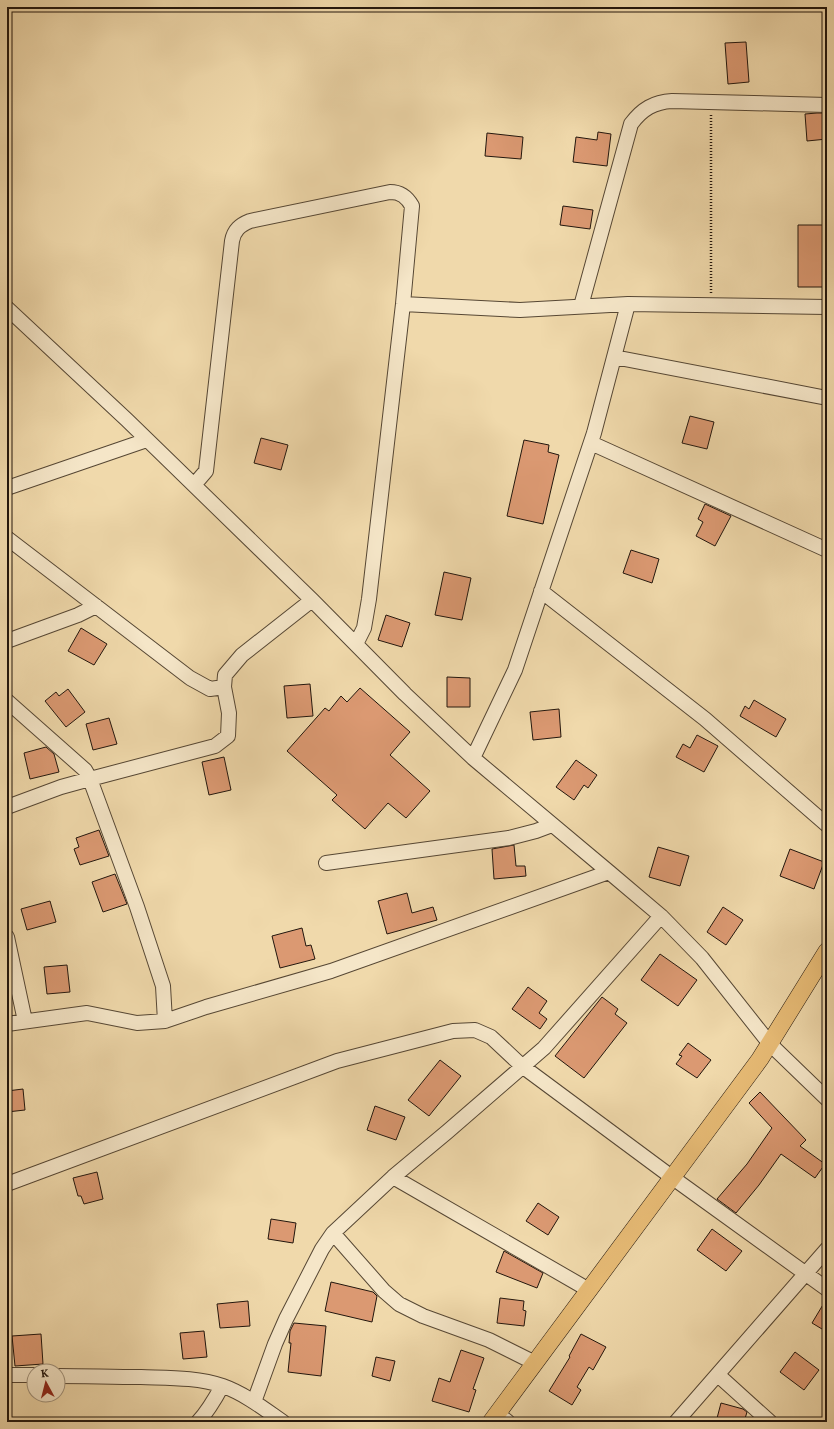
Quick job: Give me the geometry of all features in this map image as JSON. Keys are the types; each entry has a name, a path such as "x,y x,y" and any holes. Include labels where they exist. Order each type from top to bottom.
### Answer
{"main road":[{"path":"499,1419 535,1363 760,1059 822,967 827,951"}],"street":[{"path":"581,306 631,124 648,107 660,102 672,100 827,105"},
{"path":"194,486 206,471 232,241 235,231 250,221 390,192 400,194 409,201 412,206 403,304 369,599 364,628 356,644"},
{"path":"403,304 520,310 628,304 827,307"},
{"path":"472,758 515,670 591,443 628,304"},
{"path":"7,308 147,440 472,758 661,916 702,958 770,1044 827,1099"},
{"path":"614,358 827,398"},
{"path":"7,488 147,440"},
{"path":"591,443 827,550"},
{"path":"7,538 190,678 210,689 224,687"},
{"path":"541,591 705,719 827,825"},
{"path":"7,807 90,779 215,746 228,736 229,713 224,687 225,675 242,655 312,600"},
{"path":"7,641 78,615 96,606"},
{"path":"7,701 85,770 90,779 137,907 163,986 165,1021"},
{"path":"326,863 509,838 552,825"},
{"path":"7,1024 87,1013 136,1023 165,1021 206,1006 331,971 609,872"},
{"path":"254,1402 275,1344 286,1319 322,1249 333,1233 392,1177 447,1132 544,1048 661,916"},
{"path":"7,937 24,1021"},
{"path":"7,1184 337,1061 453,1030 476,1030 491,1037 522,1066 673,1178 827,1289"},
{"path":"392,1177 589,1290"},
{"path":"333,1233 384,1291 399,1304 423,1316 489,1340 535,1363"},
{"path":"676,1422 827,1249"},
{"path":"7,1374 26,1375"},
{"path":"718,1375 770,1422"},
{"path":"66,1376 199,1380 222,1386 240,1394 283,1422"},
{"path":"198,1422 214,1402 222,1386"}],"path":[{"path":"711,102 711,306"}],"building":[{"path":"746,42 749,82 728,84 725,43"},
{"path":"827,113 827,139 807,141 805,114"},
{"path":"598,132 611,134 607,166 573,162 576,137 597,140"},
{"path":"487,133 523,137 521,159 485,156"},
{"path":"563,206 593,210 590,229 560,225"},
{"path":"798,225 827,225 827,287 798,287"},
{"path":"690,416 714,422 707,449 682,443"},
{"path":"261,438 288,445 281,470 254,463"},
{"path":"524,440 549,445 548,452 559,455 543,524 507,516"},
{"path":"705,504 731,516 715,546 696,536 703,522 698,519"},
{"path":"631,550 659,559 652,583 623,573"},
{"path":"444,572 471,578 462,620 435,615"},
{"path":"386,615 410,623 402,647 378,640"},
{"path":"81,628 107,644 94,665 68,651"},
{"path":"447,677 470,678 470,707 447,707"},
{"path":"310,684 313,716 287,718 284,686"},
{"path":"360,688 410,732 390,755 430,791 406,818 388,803 365,829 332,800 337,795 287,751 325,708 329,711 341,696 347,702"},
{"path":"68,689 85,712 66,727 45,701 56,692 59,696"},
{"path":"754,700 786,719 776,737 740,716 745,706 749,709"},
{"path":"559,709 561,737 533,740 530,712"},
{"path":"109,718 117,744 93,750 86,724"},
{"path":"697,735 718,746 704,772 676,757 683,744 690,748"},
{"path":"46,747 54,754 59,772 30,779 24,753"},
{"path":"224,757 231,790 209,795 202,762"},
{"path":"576,760 597,775 588,788 584,785 574,800 556,787"},
{"path":"99,830 109,856 80,865 74,849 79,847 76,838"},
{"path":"514,845 516,866 525,866 526,876 494,879 492,849"},
{"path":"658,847 689,856 680,886 649,877"},
{"path":"790,849 824,862 814,889 780,876"},
{"path":"115,874 127,904 103,912 92,882"},
{"path":"407,893 412,913 433,907 437,920 387,934 378,901"},
{"path":"50,901 56,922 27,930 21,909"},
{"path":"723,907 743,920 726,945 707,932"},
{"path":"302,928 306,946 311,945 315,959 280,968 272,936"},
{"path":"660,954 697,980 678,1006 641,980"},
{"path":"67,965 70,992 47,994 44,967"},
{"path":"528,987 547,1001 539,1013 547,1019 540,1029 512,1009"},
{"path":"602,997 618,1009 615,1014 627,1023 584,1078 555,1056"},
{"path":"688,1043 711,1060 697,1078 676,1064 682,1056 679,1055"},
{"path":"440,1060 461,1076 429,1116 408,1100"},
{"path":"23,1089 25,1110 7,1112 7,1091"},
{"path":"760,1092 806,1140 800,1146 825,1164 815,1178 781,1154 759,1185 736,1213 717,1199 747,1164 772,1128 749,1103"},
{"path":"375,1106 405,1117 396,1140 367,1130"},
{"path":"97,1172 103,1199 84,1204 81,1196 78,1196 73,1178"},
{"path":"538,1203 559,1217 548,1235 526,1221"},
{"path":"271,1219 296,1223 293,1243 268,1239"},
{"path":"712,1229 742,1251 726,1271 697,1250"},
{"path":"504,1251 543,1273 537,1288 496,1272"},
{"path":"331,1282 373,1292 377,1296 372,1322 325,1311"},
{"path":"500,1298 524,1301 523,1310 526,1311 524,1326 497,1323"},
{"path":"827,1298 827,1332 812,1323"},
{"path":"248,1301 250,1326 220,1328 217,1304"},
{"path":"294,1323 326,1326 321,1376 288,1372 291,1343 289,1343 290,1331"},
{"path":"204,1331 207,1357 183,1359 180,1333"},
{"path":"41,1334 43,1363 26,1363 26,1365 15,1366 12,1336"},
{"path":"581,1334 606,1347 593,1370 589,1367 577,1387 581,1390 572,1405 549,1391 570,1357 569,1356"},
{"path":"461,1350 484,1358 473,1389 476,1390 469,1412 432,1401 439,1378 450,1382"},
{"path":"795,1352 819,1370 804,1390 780,1372"},
{"path":"376,1357 395,1361 390,1381 372,1376"},
{"path":"721,1403 743,1409 747,1412 744,1422 716,1422"}]}
